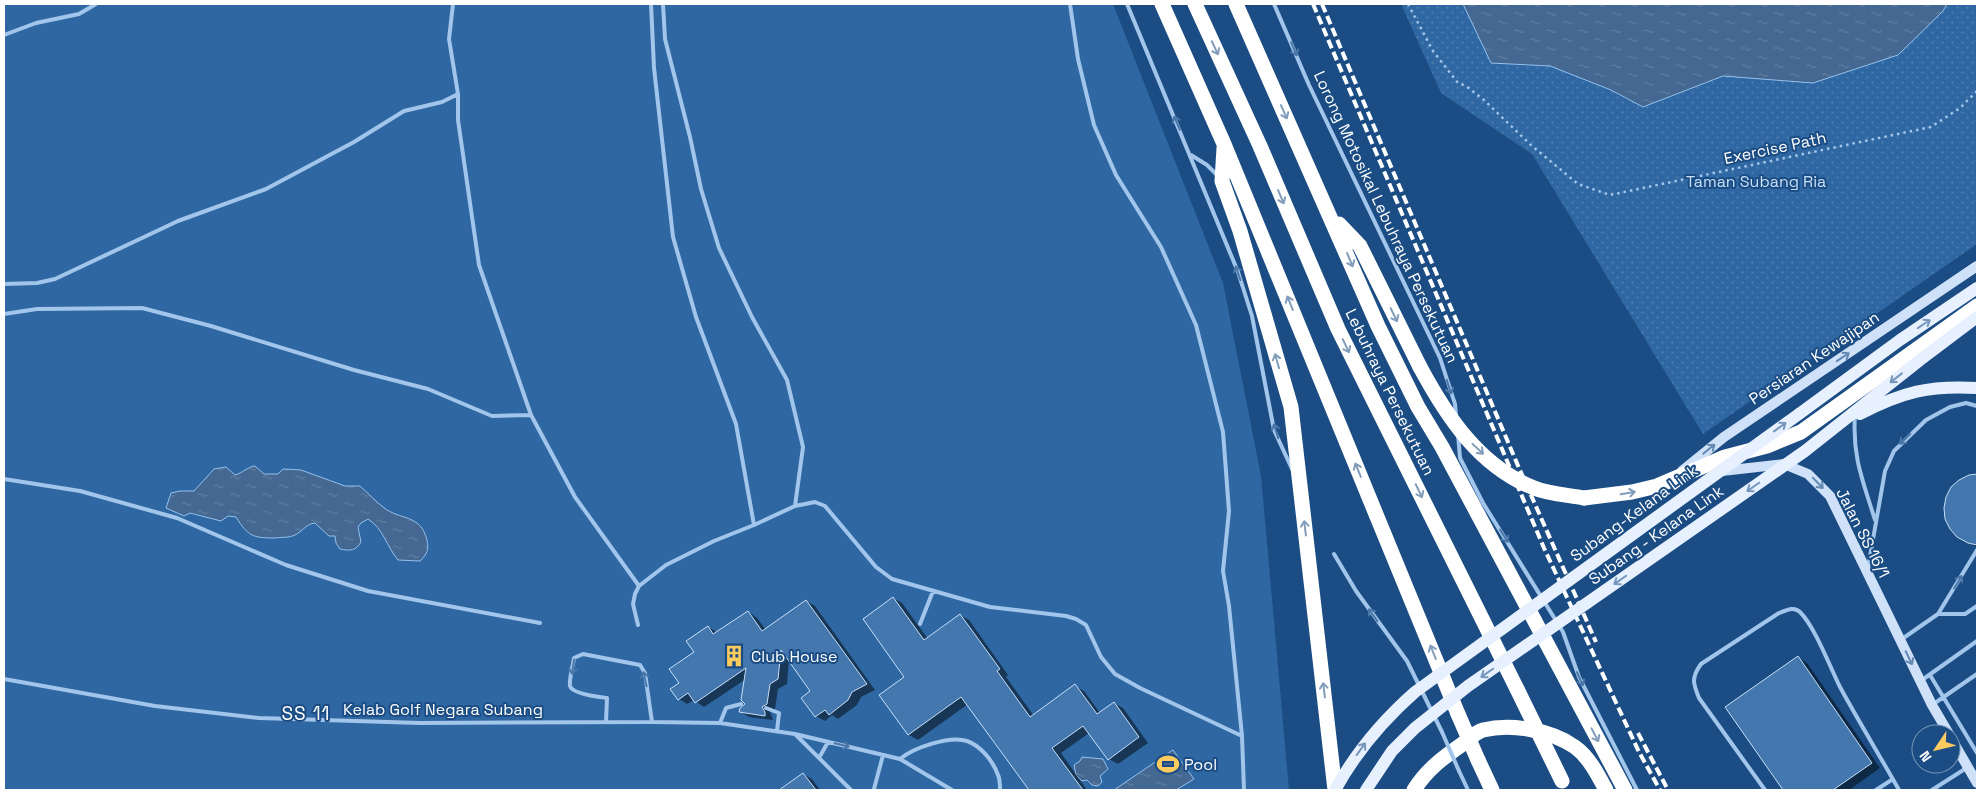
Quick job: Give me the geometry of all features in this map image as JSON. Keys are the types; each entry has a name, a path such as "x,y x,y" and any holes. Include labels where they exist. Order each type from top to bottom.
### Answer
{"highway":[{"path":"1162,4 1224,144 1458,714 1492,790"},
{"name":"Lebuhraya Persekutuan","path":"1195,4 1260,146 1338,330 1564,786"},
{"path":"1236,4 1383,335 1418,407 1466,491 1625,790"},
{"path":"1224,144 1222,181 1240,231 1291,407 1335,790"},
{"path":"1331,216 1360,246 1420,367 1453,423 1494,464 1514,479 1537,489 1584,498 1632,492 1657,486 1725,457 1768,446 1801,432 1865,390 1977,306"},
{"path":"1414,790 1436,762 1480,731 1503,727 1551,734 1576,748 1595,769 1606,790"}],"main road":[{"name":"Subang-Kelana Link","path":"1335,790 1349,765 1371,735 1415,692 1900,340 1977,288"},
{"name":"Subang - Kelana Link","path":"1366,790 1392,751 1415,728 1468,686 1805,451 1977,317"},
{"path":"1805,451 1860,415 1905,393 1939,386 1977,388"}],"street":[{"name":"Persiaran Kewajipan","path":"1671,480 1724,437 1977,266"},
{"name":"Jalan SS 16/1","path":"1671,480 1741,468 1784,464 1808,474 1830,496 1932,705 1943,724"},
{"path":"1961,755 1977,783"}],"lane":[{"path":"4,35 36,23 79,14 96,4"},
{"path":"454,4 449,39 458,94 458,120 479,265 531,415 575,496 639,586"},
{"path":"651,4 654,68 673,237 696,317 736,424 754,525"},
{"path":"663,4 665,40 690,137 701,189 720,248 752,317 787,380 802,447 795,506"},
{"path":"1070,4 1078,59 1094,125 1116,175 1161,247 1196,325 1221,423 1228,476 1229,511 1223,571 1229,606 1242,736 1244,790"},
{"path":"1127,4 1238,272 1252,316 1274,430 1295,476"},
{"name":"Lorong Motosikal Lebuhraya Persekutuan","path":"1274,4 1309,85 1440,358 1455,404 1460,458 1483,503 1562,632 1579,677 1637,790"},
{"path":"4,284 37,283 55,279 178,221 266,189 354,142 404,112 442,102 458,94"},
{"path":"1190,155 1207,165 1222,181"},
{"path":"4,314 37,309 142,308 211,326 354,370 428,389 492,416 531,415"},
{"path":"1867,573 1885,470 1894,451 1926,420 1950,406 1966,403 1977,406"},
{"path":"1858,405 1854,427 1858,467 1876,522"},
{"path":"4,480 80,491 177,518 286,565 368,591 540,623"},
{"path":"638,624 633,599 639,586 666,565 714,541 795,506 815,502 825,506 876,567 892,579 990,607 1066,616 1076,619 1086,625 1101,657 1115,674 1140,688 1242,736"},
{"path":"1900,640 1938,614 1977,550"},
{"path":"1334,554 1356,591 1407,661 1468,790"},
{"path":"920,624 934,591"},
{"path":"1938,614 1964,614 1977,606"},
{"path":"1765,790 1699,698 1694,684 1694,673 1701,664 1779,613 1789,609 1795,609 1800,612 1808,624 1841,688 1899,790"},
{"path":"1921,682 1977,641"},
{"path":"606,722 607,698 572,690 570,685 574,658 578,655 583,654 640,665 645,673 652,722"},
{"path":"1932,705 1977,674"},
{"path":"1930,675 1977,753"},
{"name":"Kelab Golf Negara Subang","path":"4,678 155,706 259,718 420,723 720,723 795,734 900,759 952,790"},
{"path":"720,723 726,708 741,704"},
{"path":"766,708 779,713 777,731"},
{"path":"795,734 851,790"},
{"path":"900,759 910,751 937,742 965,740 982,749 999,775 1000,790"},
{"path":"819,758 828,742"},
{"path":"874,789 883,755"},
{"path":"1932,790 1968,767"},
{"path":"1876,790 1893,779"}],"path":[{"name":"Exercise Path","path":"1408,4 1433,51 1458,83 1466,86 1484,100 1532,146 1578,184 1610,195 1931,127 1960,108 1977,91"}],"green space":[{"path":"4,4 1113,4 1223,283 1261,476 1289,790 4,790"},
{"name":"Taman Subang Ria","path":"1401,4 1977,4 1977,244 1703,434 1532,154 1441,93"}],"water":[{"path":"1463,4 1947,4 1943,11 1898,55 1813,83 1723,76 1643,107 1611,90 1550,66 1491,63"},
{"path":"255,466 264,474 278,474 283,469 301,470 345,486 360,486 389,511 420,525 427,540 428,549 426,554 420,561 398,560 381,532 368,519 358,527 361,542 359,545 355,549 347,550 340,549 336,543 335,536 329,536 315,523 293,536 261,537 251,535 236,517 228,516 221,521 190,513 184,516 166,508 171,493 194,491 214,469 226,467 235,475"},
{"name":"Pool","path":"1173,750 1194,779 1176,790 1114,790"},
{"path":"1082,757 1103,759 1108,769 1100,776 1102,782 1098,786 1092,785 1087,780 1082,781 1076,775 1074,765"}],"building":[{"path":"1977,474 1977,545 1957,537 1945,519 1944,508 1946,497 1951,487 1969,475"},
{"path":"893,597 924,640 960,614 1000,669 997,671 1030,717 1075,684 1097,714 1114,702 1139,737 1108,760 1083,726 1052,748 1083,790 1029,790 961,697 908,735 879,695 904,677 863,619"},
{"path":"806,600 867,684 852,692 848,700 829,715 825,710 815,717 801,698 810,691 781,650 778,679 770,684 767,704 762,707 765,716 739,712 740,708 745,704 741,700 746,668 695,703 688,693 678,700 670,689 679,683 669,669 694,652 686,641 708,626 713,634 748,611 762,631"},
{"path":"1798,656 1872,763 1833,790 1783,790 1725,707"},
{"path":"803,773 816,790 779,790"}],"railway":[{"path":"1313,4 1544,548 1639,752 1660,790"},
{"path":"1322,4 1519,468 1596,642"},
{"path":"1638,733 1668,790"}],"place":[{"name":"Club House","path":"734,656"},
{"name":"Pool","path":"1168,764"}],"district":[{"name":"SS 11","path":"306,713"}]}
